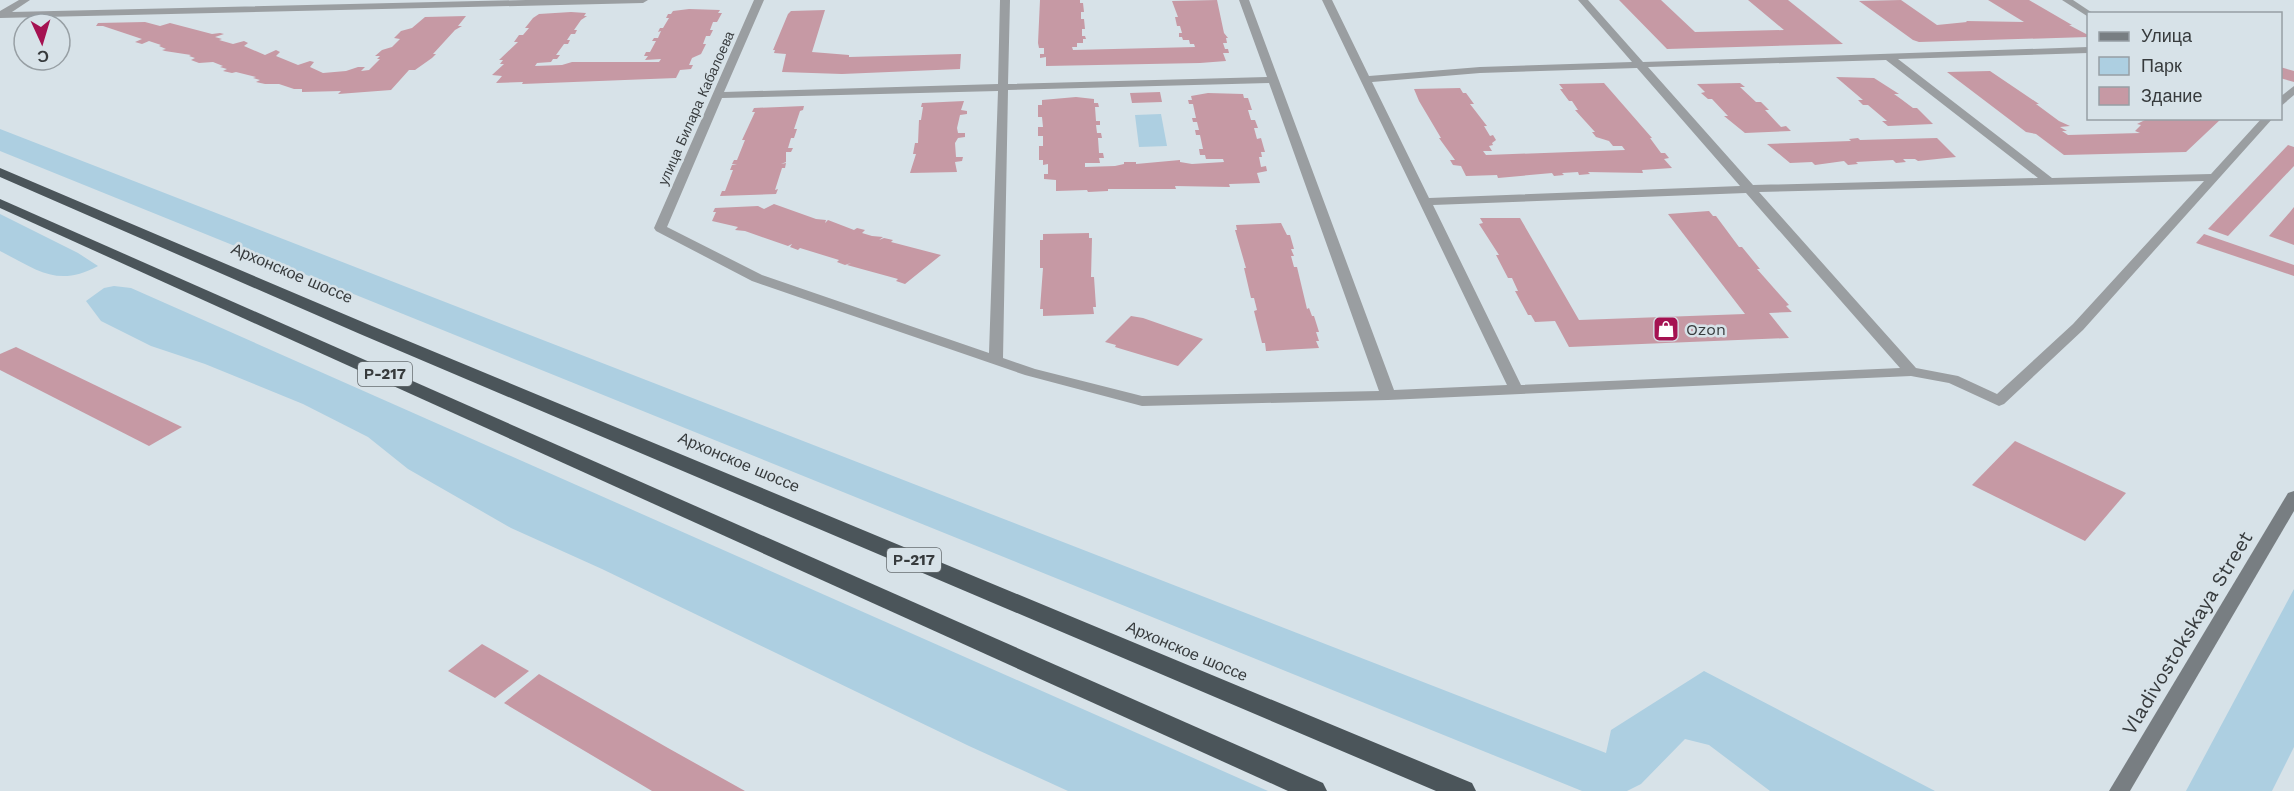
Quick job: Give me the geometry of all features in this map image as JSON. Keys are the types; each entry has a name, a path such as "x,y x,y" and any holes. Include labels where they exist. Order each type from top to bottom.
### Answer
{"highway":[{"name":"Архонское шоссе","path":"0,172 366,330 1463,791"},
{"name":"Р-217","path":"0,203 1314,791"}],"main road":[{"name":"Vladivostokskaya Street","path":"2119,791 2294,497"}],"street":[{"path":"25,0 0,15 643,0"},
{"path":"266,9 276,0"},
{"name":"улица Билара Кабалоева","path":"759,0 660,228 757,278 996,360"},
{"path":"1005,0 1001,87 996,360 1030,372 1142,401 1388,394 1911,372 1953,379 1999,401 2078,327 2266,120"},
{"path":"1244,0 1388,394"},
{"path":"1327,0 1516,389"},
{"path":"1583,0 1911,372"},
{"path":"2067,0 2087,12"},
{"path":"1366,79 1480,70 2087,50"},
{"path":"1890,58 2049,181"},
{"path":"718,94 1273,80"},
{"path":"2282,102 2294,89"},
{"path":"1425,202 1750,189 2214,177"}],"green space":[{"path":"1161,114 1167,146 1139,147 1135,115"},
{"path":"0,129 1606,753 1611,730 1704,671 1935,791 1770,791 1709,745 1685,739 1641,784 1627,791 1582,791 0,151"},
{"path":"0,214 78,253 98,266 71,276 59,276 37,270 0,251"},
{"path":"114,286 131,288 1268,791 1068,791 511,528 408,469 368,437 303,404 205,364 151,346 101,321 86,301 104,288"},
{"path":"2294,589 2294,747 2272,791 2186,791"}],"building":[{"path":"1040,0 1080,0 1080,3 1083,3 1084,12 1081,12 1081,19 1084,19 1085,29 1082,29 1082,36 1086,39 1083,39 1083,43 1077,43 1077,47 1072,47 1073,50 1195,47 1194,44 1190,44 1189,40 1179,37 1179,33 1182,33 1180,26 1177,26 1175,17 1178,17 1172,1 1217,0 1224,33 1228,38 1226,38 1227,43 1223,43 1229,53 1223,53 1226,61 1200,63 1046,66 1046,57 1040,58 1040,54 1044,54 1044,48 1039,48 1038,43"},
{"path":"1619,0 1661,0 1695,32 1784,30 1748,0 1788,0 1843,44 1667,49"},
{"path":"1901,0 1937,25 1966,21 2024,22 1988,0 2029,0 2087,34 2087,37 1919,42 1859,1"},
{"path":"689,9 720,10 718,13 722,13 717,22 713,22 710,30 713,30 710,36 706,36 703,44 706,44 701,54 692,58 689,65 693,65 691,69 680,70 676,78 522,84 523,82 496,83 502,76 492,75 504,64 500,64 503,60 499,60 518,42 514,42 519,35 523,35 529,28 525,28 539,14 571,12 586,13 584,16 587,16 574,30 577,30 575,34 571,34 567,40 570,40 568,44 564,44 556,55 560,55 557,59 537,63 535,66 562,65 572,62 659,62 661,59 645,60 648,56 644,56 646,52 650,52 656,41 652,41 658,38 660,28 663,28 669,18 666,18 668,14"},
{"path":"825,10 812,52 849,55 849,57 961,54 960,69 842,74 782,72 786,54 774,53 775,50 773,50 788,14 791,11"},
{"path":"466,16 458,26 462,26 455,30 432,58 415,70 409,70 391,90 338,94 341,91 302,92 302,89 279,84 256,82 260,80 253,78 256,77 223,71 227,69 213,62 199,63 191,60 195,58 189,56 191,55 162,50 166,49 149,41 142,44 135,42 142,39 103,26 96,26 98,23 145,22 160,26 170,23 212,34 220,33 224,34 215,37 222,39 219,40 233,44 244,41 248,43 244,46 265,55 276,50 280,52 276,56 298,65 314,62 310,67 323,73 346,71 358,67 365,67 361,71 369,70 380,59 377,59 380,56 375,56 382,50 392,47 400,39 394,38 401,31 412,28 425,17"},
{"path":"2282,68 2294,71 2294,82 2282,79"},
{"path":"1990,71 2039,104 2036,104 2059,121 2070,126 2060,127 2067,131 2062,131 2068,135 2140,133 2135,131 2141,125 2137,124 2145,120 2220,120 2186,152 2064,155 2036,134 2026,132 1947,72"},
{"path":"1836,77 1874,78 1899,94 1894,94 1913,108 1917,108 1933,124 1888,126 1882,121 1887,121 1868,105 1863,105 1858,100 1863,100"},
{"path":"1604,83 1652,138 1650,138 1661,153 1665,153 1669,158 1664,159 1672,168 1642,170 1643,173 1588,172 1590,174 1579,175 1578,172 1554,176 1552,173 1498,178 1497,175 1466,176 1461,166 1453,165 1450,160 1455,160 1439,138 1441,138 1414,89 1460,88 1463,93 1466,93 1474,104 1470,104 1487,126 1484,126 1490,136 1493,135 1496,140 1492,143 1493,145 1489,146 1492,151 1483,151 1486,155 1625,150 1622,146 1613,146 1609,141 1596,137 1592,132 1595,132 1575,110 1578,110 1572,101 1569,101 1560,89 1563,89 1559,84"},
{"path":"1740,83 1745,87 1740,87 1756,102 1761,102 1769,110 1765,110 1781,127 1786,126 1791,131 1745,133 1724,116 1728,116 1712,99 1708,99 1701,93 1705,92 1697,84"},
{"path":"1160,92 1162,102 1132,103 1130,93"},
{"path":"1208,93 1243,94 1244,98 1248,98 1252,110 1248,110 1251,120 1255,120 1258,128 1254,128 1257,139 1261,138 1265,152 1261,152 1262,157 1259,157 1261,167 1266,166 1267,171 1257,173 1260,183 1229,184 1230,187 1175,186 1176,189 1108,189 1108,191 1088,192 1087,190 1056,191 1056,180 1044,179 1044,174 1048,174 1048,164 1043,165 1043,160 1039,160 1039,146 1043,146 1043,136 1038,136 1038,127 1043,127 1042,117 1038,117 1038,105 1042,105 1042,100 1076,97 1094,99 1094,103 1098,103 1099,107 1095,107 1096,121 1100,121 1100,125 1096,125 1097,133 1101,133 1102,138 1098,138 1099,153 1103,153 1104,158 1099,158 1100,163 1085,163 1085,167 1115,166 1124,164 1124,162 1136,162 1136,164 1180,160 1180,162 1192,164 1224,162 1223,159 1206,159 1205,155 1200,155 1199,149 1203,149 1200,135 1196,135 1195,130 1199,130 1197,122 1193,122 1192,118 1196,118 1193,104 1189,104 1188,100 1192,100 1191,96"},
{"path":"964,101 961,110 967,111 967,114 960,115 957,128 958,133 965,133 965,137 958,138 955,143 956,157 963,157 962,161 955,162 957,172 910,173 916,154 913,154 915,143 918,143 922,103"},
{"path":"804,106 794,129 797,129 794,138 791,138 788,148 793,148 791,152 786,152 786,162 781,164 786,163 785,168 782,168 775,190 778,189 776,194 720,196 722,191 725,191 733,170 730,170 732,165 737,165 732,164 734,160 737,160 745,140 742,140 755,112 752,112 754,108"},
{"path":"1858,138 1860,140 1937,138 1956,157 1918,161 1903,159 1906,162 1896,163 1893,160 1856,162 1858,164 1848,165 1844,161 1815,165 1812,162 1790,163 1767,144 1851,141 1849,139"},
{"path":"2288,145 2294,147 2294,166 2228,236 2208,229"},
{"path":"774,204 816,219 826,220 825,223 828,220 854,230 857,228 865,230 862,233 883,237 879,240 884,238 893,240 891,242 941,255 905,284 896,281 898,279 847,265 851,263 845,265 837,262 839,260 790,247 792,244 788,246 745,231 735,230 738,227 712,221 716,212 713,212 715,208 758,206 764,209"},
{"path":"2294,207 2294,245 2269,236 2290,212"},
{"path":"1709,211 1716,216 1739,247 1742,247 1760,269 1757,269 1789,305 1786,306 1792,312 1769,313 1789,338 1569,347 1555,321 1535,322 1531,315 1528,315 1515,291 1518,291 1512,278 1508,278 1496,255 1499,255 1479,224 1483,223 1480,218 1520,218 1579,320 1745,314 1668,214"},
{"path":"1281,223 1287,235 1290,235 1294,249 1291,249 1294,256 1291,256 1294,267 1297,267 1307,309 1309,308 1314,316 1319,332 1316,332 1319,341 1316,341 1319,348 1266,351 1265,343 1262,343 1254,311 1257,310 1254,298 1251,298 1244,268 1246,268 1235,230 1237,230 1236,225"},
{"path":"1089,233 1089,238 1092,238 1091,277 1094,277 1096,307 1093,307 1094,314 1043,316 1043,309 1040,309 1043,268 1040,268 1040,240 1043,240 1043,234"},
{"path":"2204,234 2294,265 2294,276 2196,243"},
{"path":"1131,316 1203,339 1178,366 1105,342"},
{"path":"16,347 182,427 149,446 0,370 0,354"},
{"path":"2015,441 2126,493 2085,541 1972,485"},
{"path":"482,644 529,671 495,698 448,671"},
{"path":"539,674 745,791 652,791 504,703"}],"place":[{"name":"Ozon","path":"1666,329"}]}
